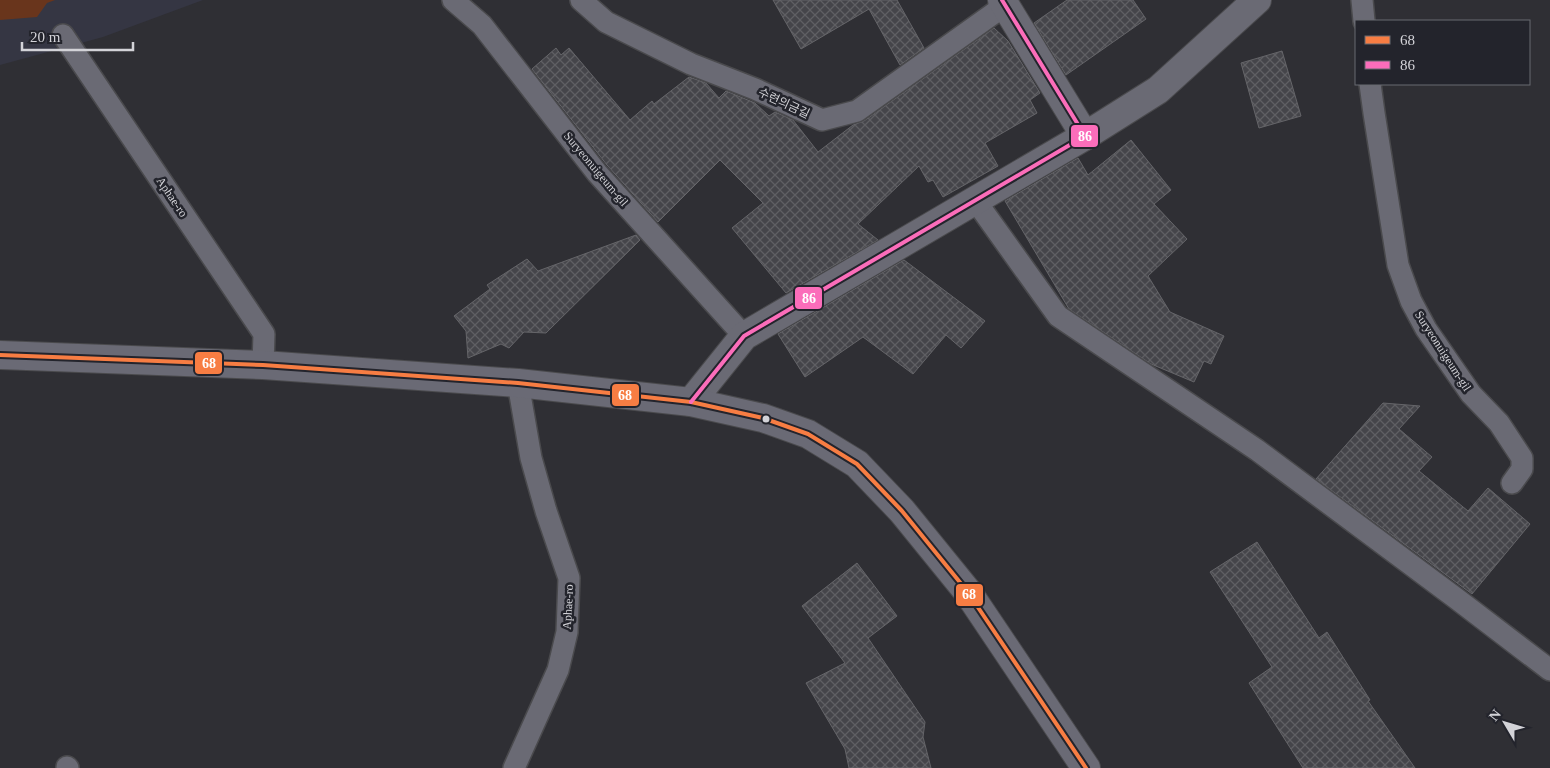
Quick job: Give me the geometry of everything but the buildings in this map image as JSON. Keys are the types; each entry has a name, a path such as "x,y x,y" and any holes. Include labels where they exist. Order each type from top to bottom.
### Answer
{"main road":[{"path":"0,355 264,365 518,383 691,402 763,418 808,434 857,464 902,511 967,592 1086,768"}],"street":[{"path":"691,402 744,336 1084,136 1158,90 1257,0"},
{"path":"1003,3 1084,136"}],"lane":[{"name":"Suryeonuigeum-gil","path":"453,0 482,24 597,173 744,336"},
{"name":"수련의금길","path":"581,0 606,22 691,64 755,89 822,120 857,110 1003,3"},
{"path":"1362,0 1364,20"},
{"name":"Aphae-ro","path":"63,35 264,334 264,365"},
{"name":"Suryeonuigeum-gil","path":"1370,85 1398,265 1403,283 1426,329 1471,394 1499,423 1522,458 1522,469 1512,483"},
{"path":"976,200 1058,316 1257,450 1457,598 1550,670"},
{"name":"Aphae-ro","path":"514,768 558,670 567,632 569,578 546,511 531,458 518,383"}],"shaded area":[{"path":"0,0 203,0 103,37 0,65"},
{"path":"0,0 55,0 47,3 37,17 0,20"}],"transit line":[{"name":"86","path":"691,402 744,336 1085,136 1002,0"},
{"name":"68","path":"0,355 263,365 518,383 691,402 763,418 808,434 857,464 902,511 967,591 1086,768"}]}
